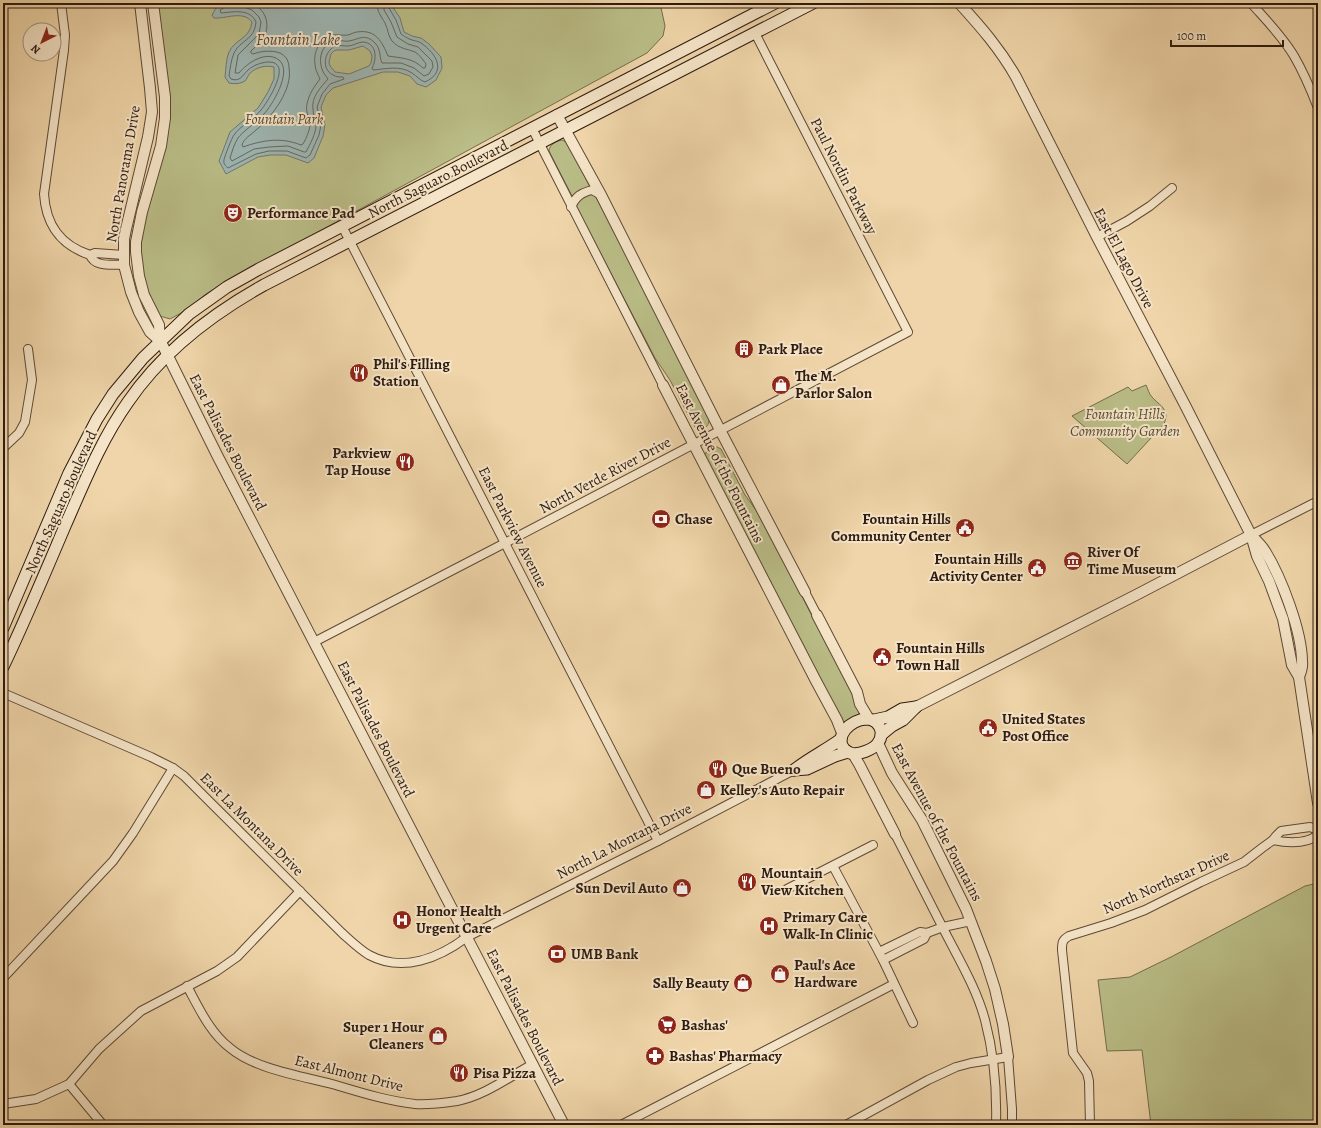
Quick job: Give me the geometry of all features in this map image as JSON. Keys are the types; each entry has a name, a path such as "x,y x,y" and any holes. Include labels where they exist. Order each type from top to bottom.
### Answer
{"main road":[{"name":"North Saguaro Boulevard","path":"3,667 93,461 127,402 151,373 164,348 189,314 227,287 259,269 776,3"},
{"path":"755,33 752,23 766,15 776,3"},
{"name":"North Saguaro Boulevard","path":"3,628 70,473 97,419 113,394 133,369 164,348 190,335 234,302 264,285 813,3"},
{"path":"916,707 869,749 861,753 850,753 842,747 840,742 842,736 852,723 860,720 872,720 888,717 902,709 916,707"},
{"path":"872,720 880,726 882,731 880,739"},
{"name":"North La Montana Drive","path":"794,770 807,760 830,747 842,736"},
{"name":"North La Montana Drive","path":"794,770 807,769 835,756 850,753"}],"street":[{"path":"61,3 65,34 64,50 44,194 44,204 47,217 56,233 72,248 90,255 95,253 124,260"},
{"name":"North Panorama Drive","path":"140,3 152,112 148,137 124,239 124,260 131,292 139,312 150,332 164,348"},
{"name":"North Panorama Drive","path":"153,3 165,97 165,118 161,146 142,212 136,242 136,252 140,282 144,295 159,326 164,348"},
{"name":"East El Lago Drive","path":"960,3 1005,57 1016,77 1097,238 1251,534 1257,556 1283,619 1292,666 1300,677 1318,803"},
{"path":"1251,3 1278,33 1294,55 1311,89 1318,108"},
{"name":"Paul Nordin Parkway","path":"755,33 908,332"},
{"name":"East Avenue of the Fountains","path":"557,115 601,195 720,430 857,692 860,704 872,720"},
{"name":"East Avenue of the Fountains","path":"532,128 693,444 837,720 842,736"},
{"path":"1097,238 1126,222 1150,206 1172,188"},
{"path":"571,207 577,196 584,192 592,190 601,195"},
{"name":"East Parkview Avenue","path":"342,226 658,841"},
{"name":"North Verde River Drive","path":"314,642 908,332"},
{"name":"East Palisades Boulevard","path":"164,348 216,455 564,1125"},
{"path":"3,448 19,433 25,422 32,380 28,349"},
{"path":"916,707 1318,500"},
{"name":"East La Montana Drive","path":"3,693 151,757 184,776 342,933 359,948 370,955 385,961 409,964 453,948 467,937"},
{"name":"East Avenue of the Fountains","path":"880,739 892,773 922,820 962,898 986,961 1004,1024 1008,1057 1012,1125"},
{"path":"850,753 860,764 977,997 985,1019 992,1059 996,1097 996,1125"},
{"path":"3,978 113,861 133,833 172,768"},
{"name":"North La Montana Drive","path":"467,937 658,841 794,770"},
{"name":"North Northstar Drive","path":"1090,1125 1089,1082 1087,1074 1073,1053 1062,950 1062,942 1064,938 1112,923 1145,910 1244,862 1285,830 1310,827 1318,830"},
{"path":"1273,840 1287,842 1311,840 1318,835"},
{"path":"787,889 872,845"},
{"path":"833,866 881,956 913,1023"},
{"path":"3,1104 36,1099 69,1084 99,1049 141,1011 217,971 237,957 300,891"},
{"path":"881,956 906,943 920,932 927,933 942,927 971,921"},
{"path":"621,1125 894,984"},
{"name":"East Almont Drive","path":"187,986 216,1034 238,1055 268,1067 390,1100 426,1104 459,1100 488,1089 533,1064"},
{"path":"846,1125 944,1072 971,1062 1008,1057"},
{"path":"69,1084 103,1125"}],"green space":[{"name":"Fountain Park","path":"157,3 660,3 665,26 663,36 647,53 226,282 206,294 185,311 170,319 160,316 150,298 144,281 140,251 145,215 165,146"},
{"path":"562,140 568,143 590,187 572,196 549,151 553,144"},
{"path":"590,193 596,197 708,414 709,422 704,428 701,429 694,426 670,380 655,358 576,206 577,200"},
{"name":"Fountain Hills Community Garden","path":"1146,385 1151,396 1165,411 1166,419 1164,424 1127,464 1072,416 1128,387 1132,391"},
{"path":"714,447 721,449 745,495 761,517 864,715 842,727 705,457 706,452"},
{"path":"1318,883 1318,1125 1151,1125 1142,1050 1107,1051 1098,980 1130,977 1305,886"}],"water":[{"name":"Fountain Lake","path":"224,3 393,3 392,6 400,18 404,32 421,38 429,44 441,57 442,68 436,80 426,87 417,84 410,76 398,72 383,72 333,88 326,95 321,107 325,125 323,136 314,158 308,163 286,155 270,155 258,157 226,174 219,161 230,132 258,108 274,79 274,67 264,66 258,68 250,73 243,82 237,84 229,83 225,77 229,52 235,44 245,36 251,28 252,22 244,16 214,18 212,15 216,8","holes":["363,46 370,51 372,56 369,66 349,74 335,72 330,66 329,62 331,54 334,51 349,50"]}],"place":[{"name":"Performance Pad","path":"233,213"},
{"name":"Park Place","path":"744,349"},
{"name":"Phil's Filling Station","path":"359,373"},
{"name":"The M. Parlor Salon","path":"781,385"},
{"name":"Parkview Tap House","path":"405,462"},
{"name":"Chase","path":"661,519"},
{"name":"Fountain Hills Community Center","path":"965,528"},
{"name":"River Of Time Museum","path":"1073,561"},
{"name":"Fountain Hills Activity Center","path":"1037,568"},
{"name":"Fountain Hills Town Hall","path":"882,657"},
{"name":"United States Post Office","path":"988,728"},
{"name":"Que Bueno","path":"718,769"},
{"name":"Kelley's Auto Repair","path":"706,790"},
{"name":"Mountain View Kitchen","path":"747,882"},
{"name":"Sun Devil Auto","path":"682,888"},
{"name":"Honor Health Urgent Care","path":"402,920"},
{"name":"Primary Care Walk-In Clinic","path":"769,926"},
{"name":"UMB Bank","path":"557,954"},
{"name":"Paul's Ace Hardware","path":"780,974"},
{"name":"Sally Beauty","path":"743,983"},
{"name":"Bashas'","path":"667,1025"},
{"name":"Super 1 Hour Cleaners","path":"438,1036"},
{"name":"Bashas' Pharmacy","path":"655,1056"},
{"name":"Pisa Pizza","path":"459,1073"}]}
